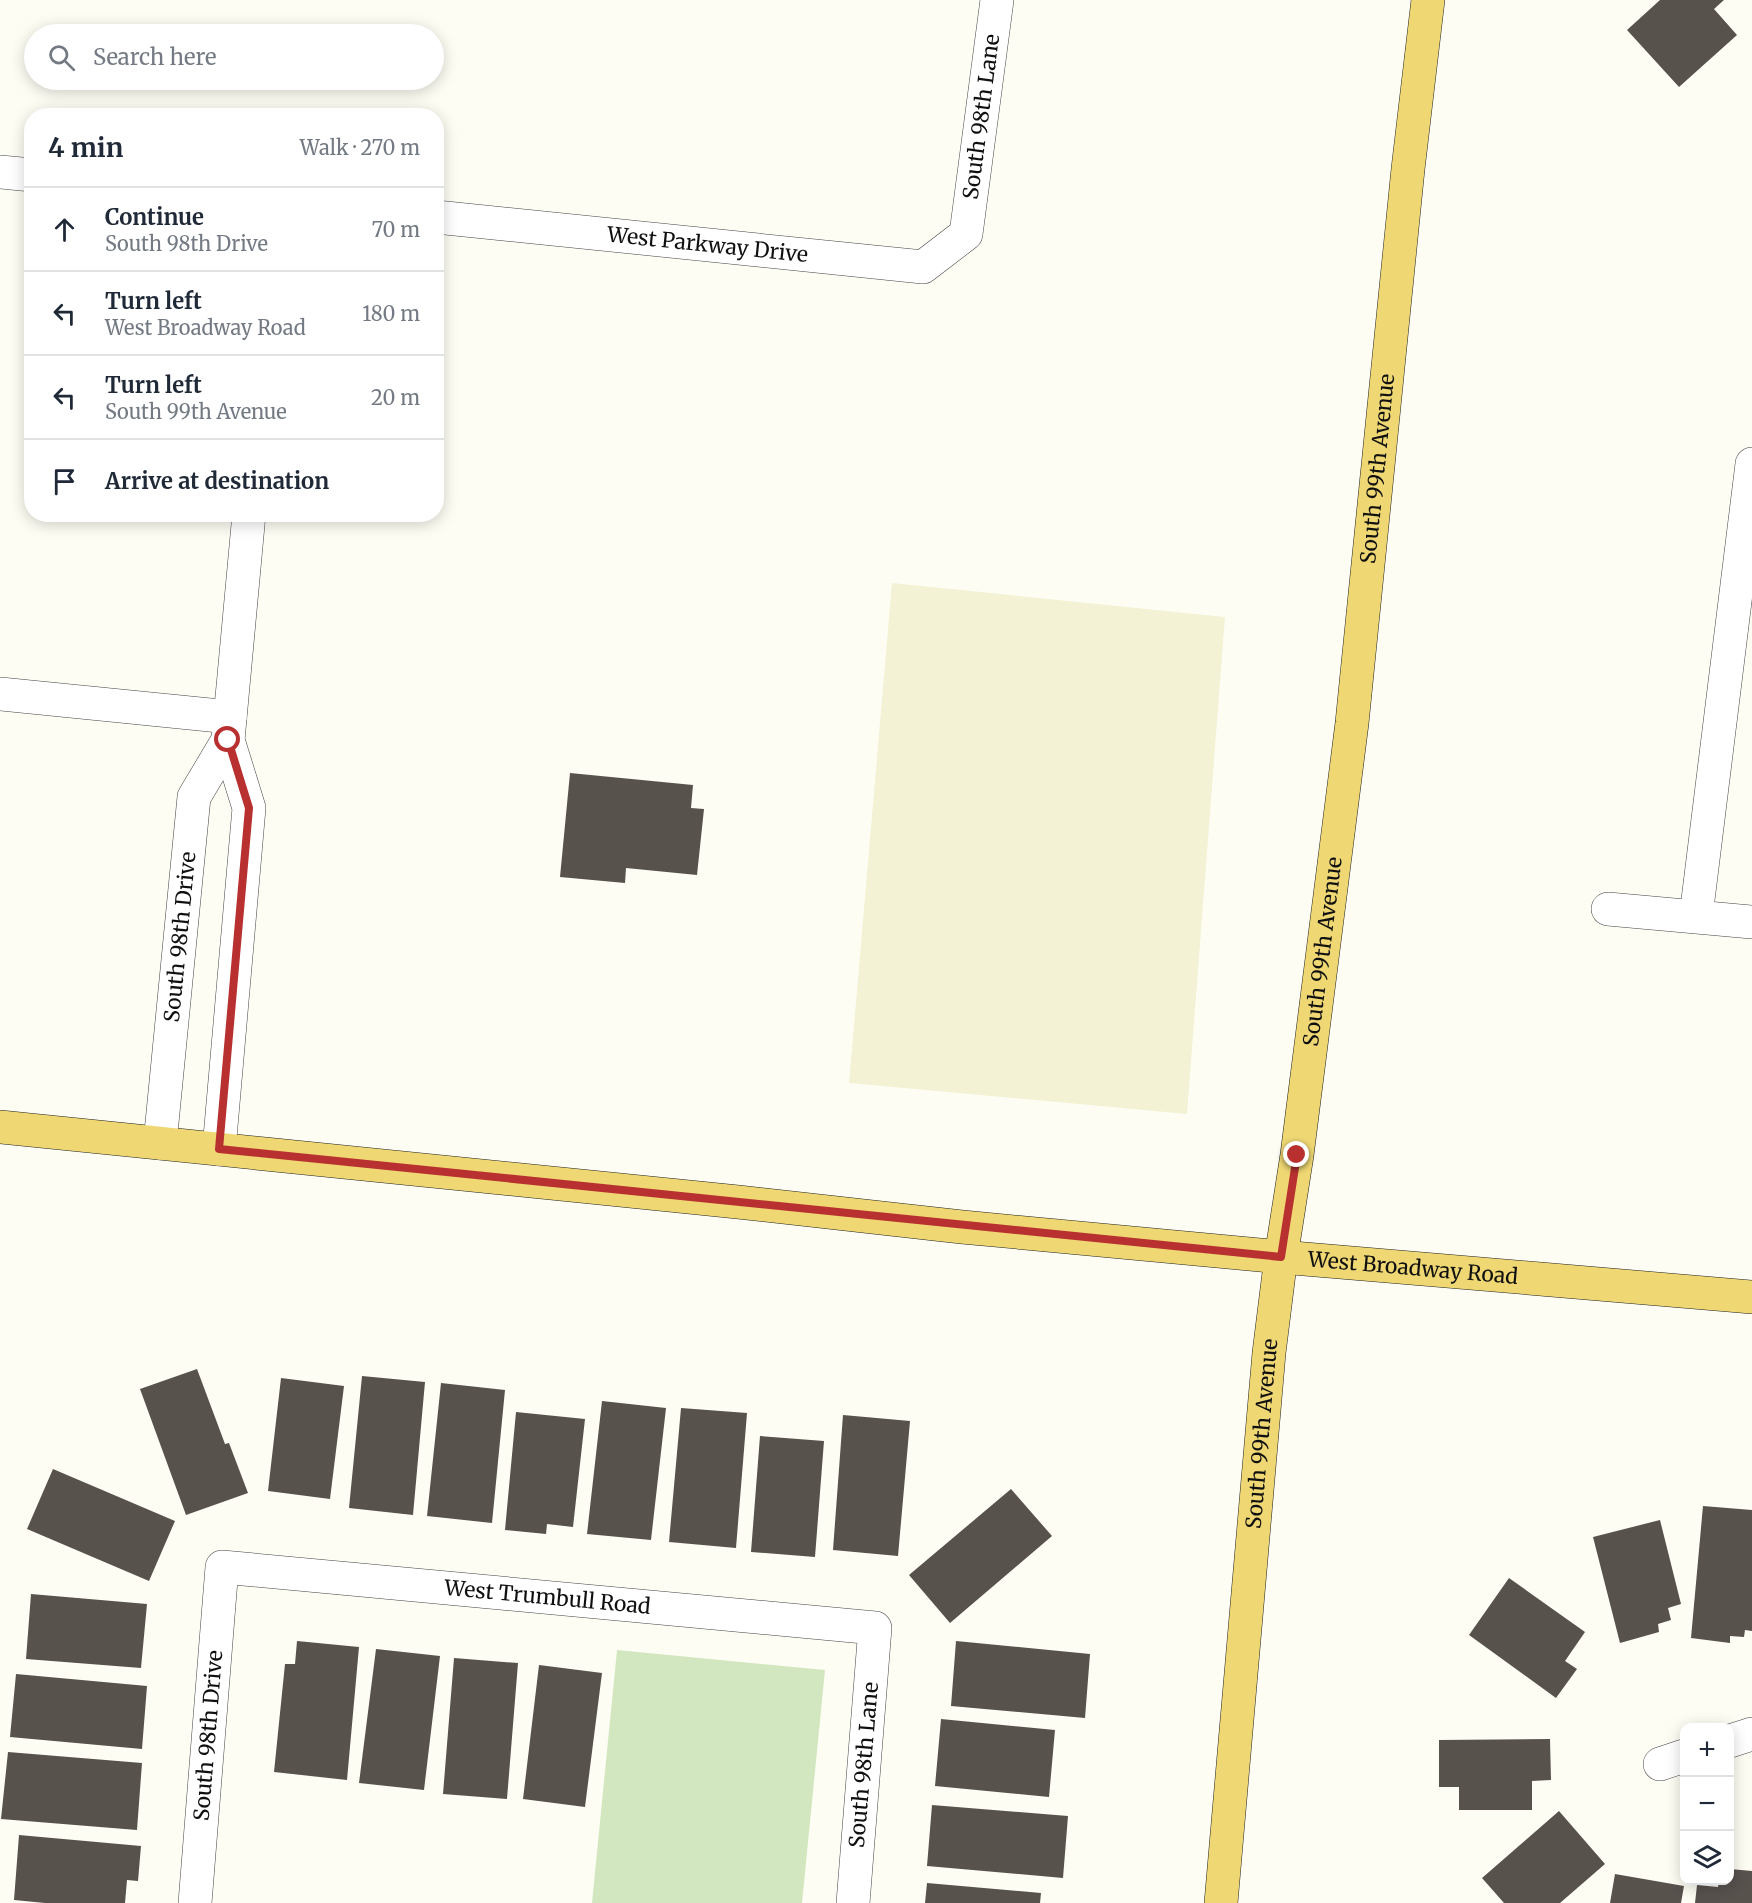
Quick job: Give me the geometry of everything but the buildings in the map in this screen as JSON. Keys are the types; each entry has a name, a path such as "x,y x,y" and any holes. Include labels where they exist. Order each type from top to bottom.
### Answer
{"main road":[{"name":"South 99th Avenue","path":"1221,1903 1269,1353 1297,1155 1352,723 1408,169 1428,0"},
{"name":"West Broadway Road","path":"0,1127 962,1227 1752,1297"}],"street":[{"name":"South 98th Lane","path":"966,234 997,0"},
{"path":"0,172 24,174"},
{"name":"West Parkway Drive","path":"444,218 923,267 966,234"},
{"path":"1696,916 1752,464"},
{"name":"South 98th Drive","path":"219,1149 249,808 229,729 248,522"},
{"path":"0,694 229,729"},
{"name":"South 98th Drive","path":"160,1143 194,797 229,729"},
{"path":"1608,909 1752,922"},
{"name":"South 98th Drive","path":"195,1903 222,1567"},
{"name":"West Trumbull Road","path":"222,1567 875,1628"},
{"name":"South 98th Lane","path":"853,1903 875,1628"},
{"path":"1734,1740 1752,1734"}],"green space":[{"path":"892,583 1225,617 1187,1114 849,1083"},
{"path":"617,1650 825,1670 802,1903 592,1903"}],"route":[{"path":"228,740 249,808 219,1149 962,1227 1281,1257 1297,1155"}]}
